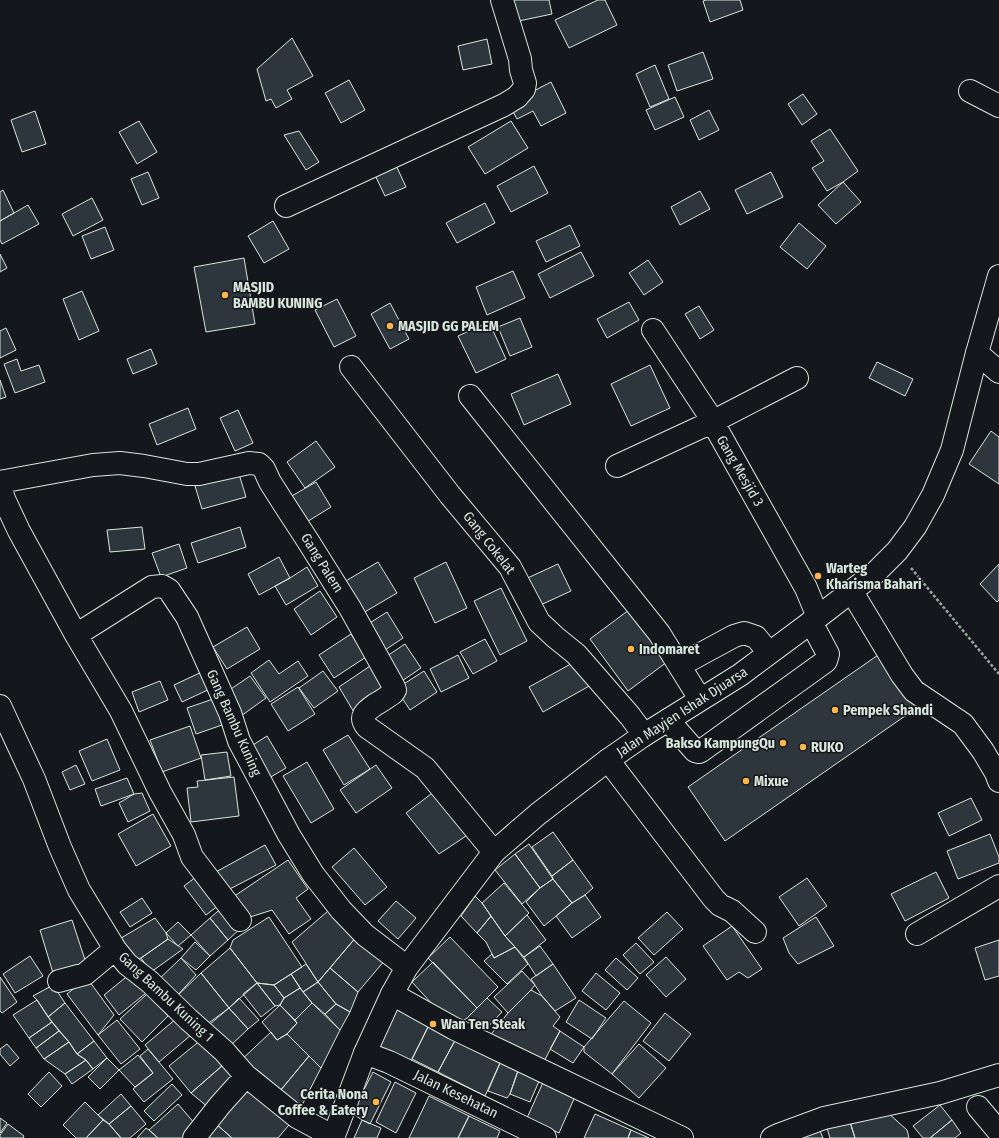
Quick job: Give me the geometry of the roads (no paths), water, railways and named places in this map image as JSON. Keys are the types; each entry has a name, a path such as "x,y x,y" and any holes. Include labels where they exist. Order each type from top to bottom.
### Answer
{"street":[{"path":"286,206 504,106 517,97 524,89 525,83 521,70 520,59 502,0"},
{"path":"970,91 999,106"},
{"name":"Jalan Mayjen Ishak Djuarsa","path":"334,1137 365,1053 392,994 407,967 494,852 538,814 608,760 644,734 740,675 815,620 875,573 897,551 915,527 934,495 952,450 999,276"},
{"name":"Gang Mesjid 3","path":"653,330 712,422 806,588 815,620 828,654 826,661 698,752 695,751 668,720"},
{"path":"977,353 999,372"},
{"name":"Gang Cokelat","path":"350,367 450,494 510,567 539,622 554,637 576,654 644,734"},
{"path":"617,466 712,422 797,378"},
{"path":"470,396 659,633 700,699"},
{"name":"Gang Palem","path":"1,492 93,465 120,463 187,474 199,474 249,463 259,464 264,469 270,482 346,602 394,687 395,690 393,693 367,710 363,716 364,723 367,727 425,768 494,852"},
{"path":"1,492 19,531 76,635 121,711 160,792 184,835 192,857 240,920"},
{"name":"Gang Bambu Kuning","path":"76,635 152,587 162,586 169,590 187,617 230,713 239,741 289,835 313,874 341,910 365,935 407,967"},
{"path":"852,592 910,686 914,691 963,724 983,751 999,781"},
{"path":"680,667 686,662 734,636 744,633 756,637 769,653"},
{"name":"Gang Bambu Kuning 1","path":"0,706 34,779 78,890 115,949 127,964 150,982 224,1051 246,1076 297,1117 334,1137"},
{"path":"608,760 714,899 720,905 732,911 755,932"},
{"path":"917,934 999,886"},
{"path":"59,982 85,974 115,949"},
{"path":"392,994 453,1028 682,1138"},
{"name":"Jalan Kesehatan","path":"365,1053 389,1062 545,1138"},
{"path":"772,1138 824,1118 940,1092 999,1075"},
{"path":"194,1138 220,1105 246,1076"},
{"path":"978,1108 999,1132"}],"place":[{"name":"MASJID BAMBU KUNING","path":"225,295"},
{"name":"MASJID GG PALEM","path":"390,326"},
{"name":"Warteg Kharisma Bahari","path":"818,576"},
{"name":"Indomaret","path":"631,649"},
{"name":"Pempek Shandi","path":"835,710"},
{"name":"Bakso KampungQu","path":"783,743"},
{"name":"RUKO","path":"803,747"},
{"name":"Mixue","path":"746,781"},
{"name":"Wan Ten Steak","path":"433,1024"},
{"name":"Cerita Nona Coffee & Eatery","path":"376,1102"}]}
